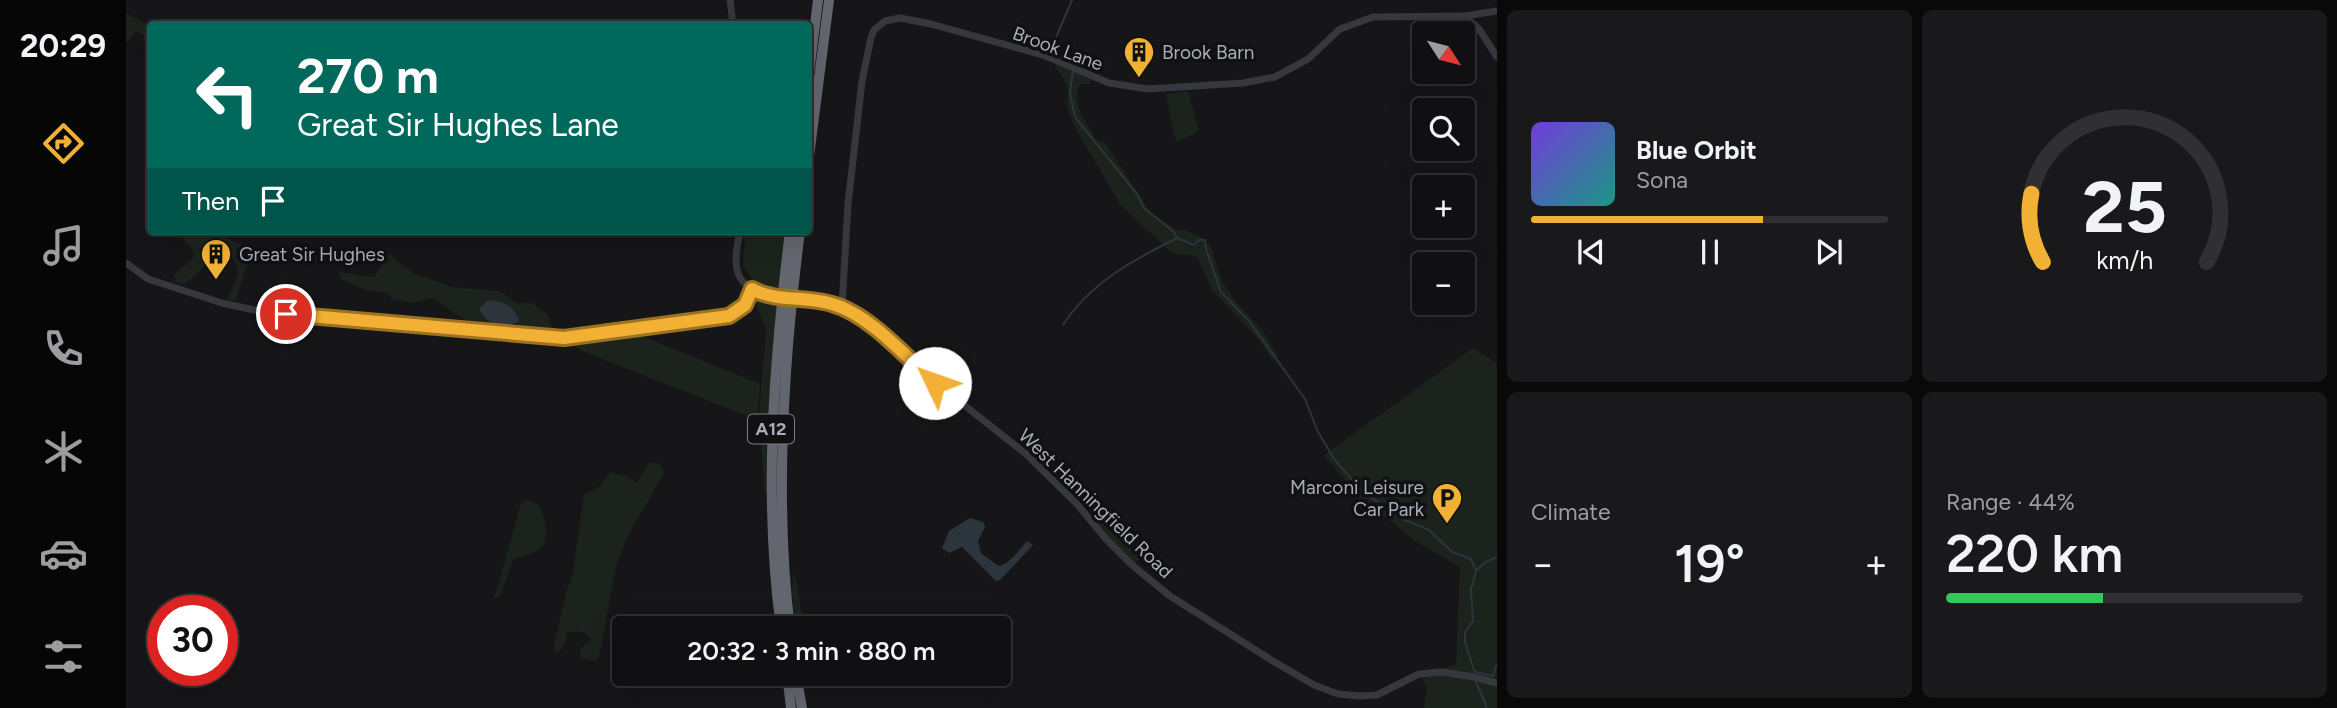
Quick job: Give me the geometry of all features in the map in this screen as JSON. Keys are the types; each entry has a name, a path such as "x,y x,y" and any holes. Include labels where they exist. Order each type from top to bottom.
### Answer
{"highway":[{"path":"812,49 818,0"},
{"path":"812,133 829,0"},
{"name":"A12","path":"780,616 774,555 771,428 790,235"},
{"name":"A12","path":"789,616 784,554 783,428 800,235"},
{"path":"788,686 791,708"},
{"path":"798,686 802,708"}],"street":[{"path":"730,0 733,21"},
{"name":"Brook Lane","path":"842,307 849,192 862,81 874,30 885,21 900,18 931,24 1046,56 1109,83 1148,89 1243,83 1275,77 1301,64 1331,35 1360,20 1381,16 1464,16 1497,11"},
{"path":"1479,29 1481,14"},
{"path":"1464,16 1479,29 1497,57"},
{"path":"126,263 148,279 222,303 259,311 564,338 729,316 745,305 752,289 742,281 735,264 739,235"},
{"name":"West Hanningfield Road","path":"752,289 766,295 807,299 842,307 867,322 935,383 1026,454 1077,504 1132,565 1170,596 1314,685 1338,694 1377,695 1419,674 1441,672 1497,683"}],"shaded area":[{"path":"126,13 147,24 147,37 136,31 126,44"},
{"path":"1052,61 1091,77 1090,84 1081,84 1077,98 1081,112 1097,140 1105,142 1150,212 1176,230 1185,230 1202,238 1211,247 1221,279 1232,297 1265,334 1278,357 1272,359 1259,340 1212,290 1197,256 1173,254 1121,206 1073,124 1067,105 1068,87"},
{"path":"1188,91 1199,131 1177,142 1166,94"},
{"path":"179,235 219,235 257,253 246,268 236,299 230,303 228,298 239,272 230,252 213,255 198,273 184,284 175,282 174,275 194,257 193,251"},
{"path":"746,235 781,235 786,245 781,289 757,286 743,265"},
{"path":"388,253 413,273 452,287 500,291 516,303 532,303 548,315 553,332 490,330 464,319 432,298 412,303 393,299 385,292 368,291 341,279 339,272 375,277"},
{"path":"764,296 779,302 769,488 765,494 759,415 766,330 755,302 757,297"},
{"path":"488,300 507,305 519,321 502,326 487,319 479,309"},
{"path":"632,332 760,384 757,420 582,351 568,341 582,336"},
{"path":"1473,348 1497,363 1497,708 1424,708 1427,687 1419,674 1456,665 1460,567 1415,541 1364,504 1324,455"},
{"path":"649,463 659,463 664,473 633,527 619,559 597,662 581,658 580,649 591,639 580,632 567,633 565,644 558,653 553,651 573,572 584,495 600,486 611,472 626,476 637,483"},
{"path":"527,499 537,504 542,512 546,529 544,544 530,554 513,559 501,595 494,599 521,504"},
{"path":"1092,514 1135,550 1142,553 1148,548 1134,565 1098,526"},
{"path":"970,518 983,522 985,527 978,541 981,553 998,566 1010,560 1027,541 1033,545 996,581 962,547 949,553 942,548 949,531"},
{"path":"795,575 803,616 795,616 792,593"}],"waterway":[{"path":"1052,54 1051,49 1072,0"},
{"path":"1073,71 1070,93 1075,117 1137,194 1144,208 1174,232 1177,238 1194,245 1199,240 1205,240 1221,292 1249,321 1305,399 1317,430 1334,459 1364,493 1405,520 1429,530 1452,552 1471,559 1476,571 1471,589 1473,621 1465,632 1465,642 1475,673"},
{"path":"1063,325 1099,285 1129,264 1177,238"},
{"path":"1476,571 1484,563 1497,557"},
{"path":"1476,672 1493,676 1497,664"},
{"path":"1476,682 1487,708"}],"place":[{"name":"Brook Barn","path":"1139,79"},
{"name":"Great Sir Hughes","path":"216,281"},
{"name":"Marconi Leisure Car Park","path":"1447,525"}],"route":[{"path":"286,314 564,338 729,316 745,305 752,289 766,295 822,301 842,307 867,322 935,383"}]}
